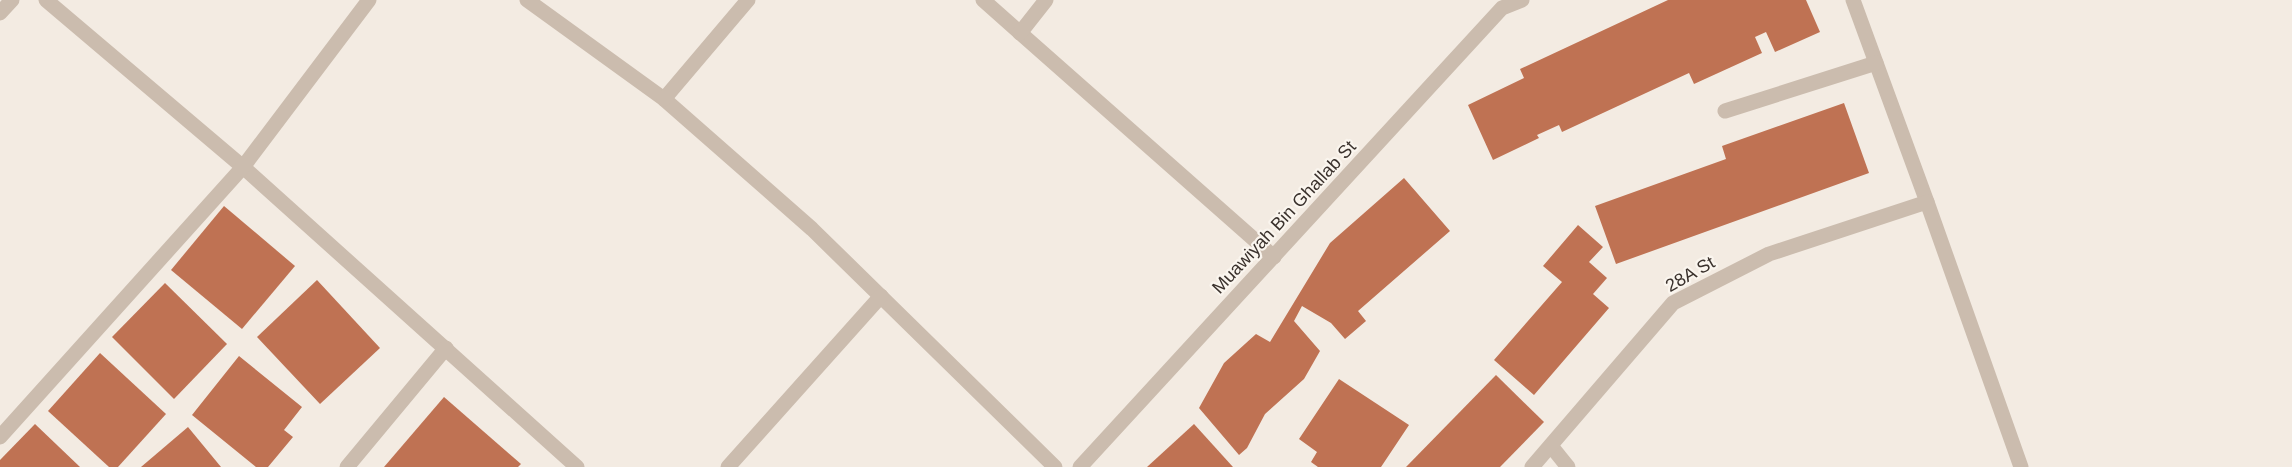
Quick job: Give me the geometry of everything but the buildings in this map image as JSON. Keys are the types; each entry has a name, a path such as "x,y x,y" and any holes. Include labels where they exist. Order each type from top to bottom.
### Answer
{"street":[{"path":"0,13 12,0"},
{"path":"46,0 243,167 577,467"},
{"path":"0,437 243,167 369,0"},
{"path":"527,0 664,99 812,229 1055,467"},
{"path":"664,99 748,0"},
{"path":"983,0 1274,257"},
{"path":"1020,33 1046,0"},
{"name":"Muawiyah Bin Ghallab St","path":"1080,467 1502,8 1522,0"},
{"path":"1853,0 2021,467"},
{"path":"1725,111 1876,63"},
{"name":"28A St","path":"1532,467 1673,303 1769,254 1927,202"},
{"path":"728,467 881,297"},
{"path":"347,467 446,348"},
{"path":"1551,446 1568,467"}]}
